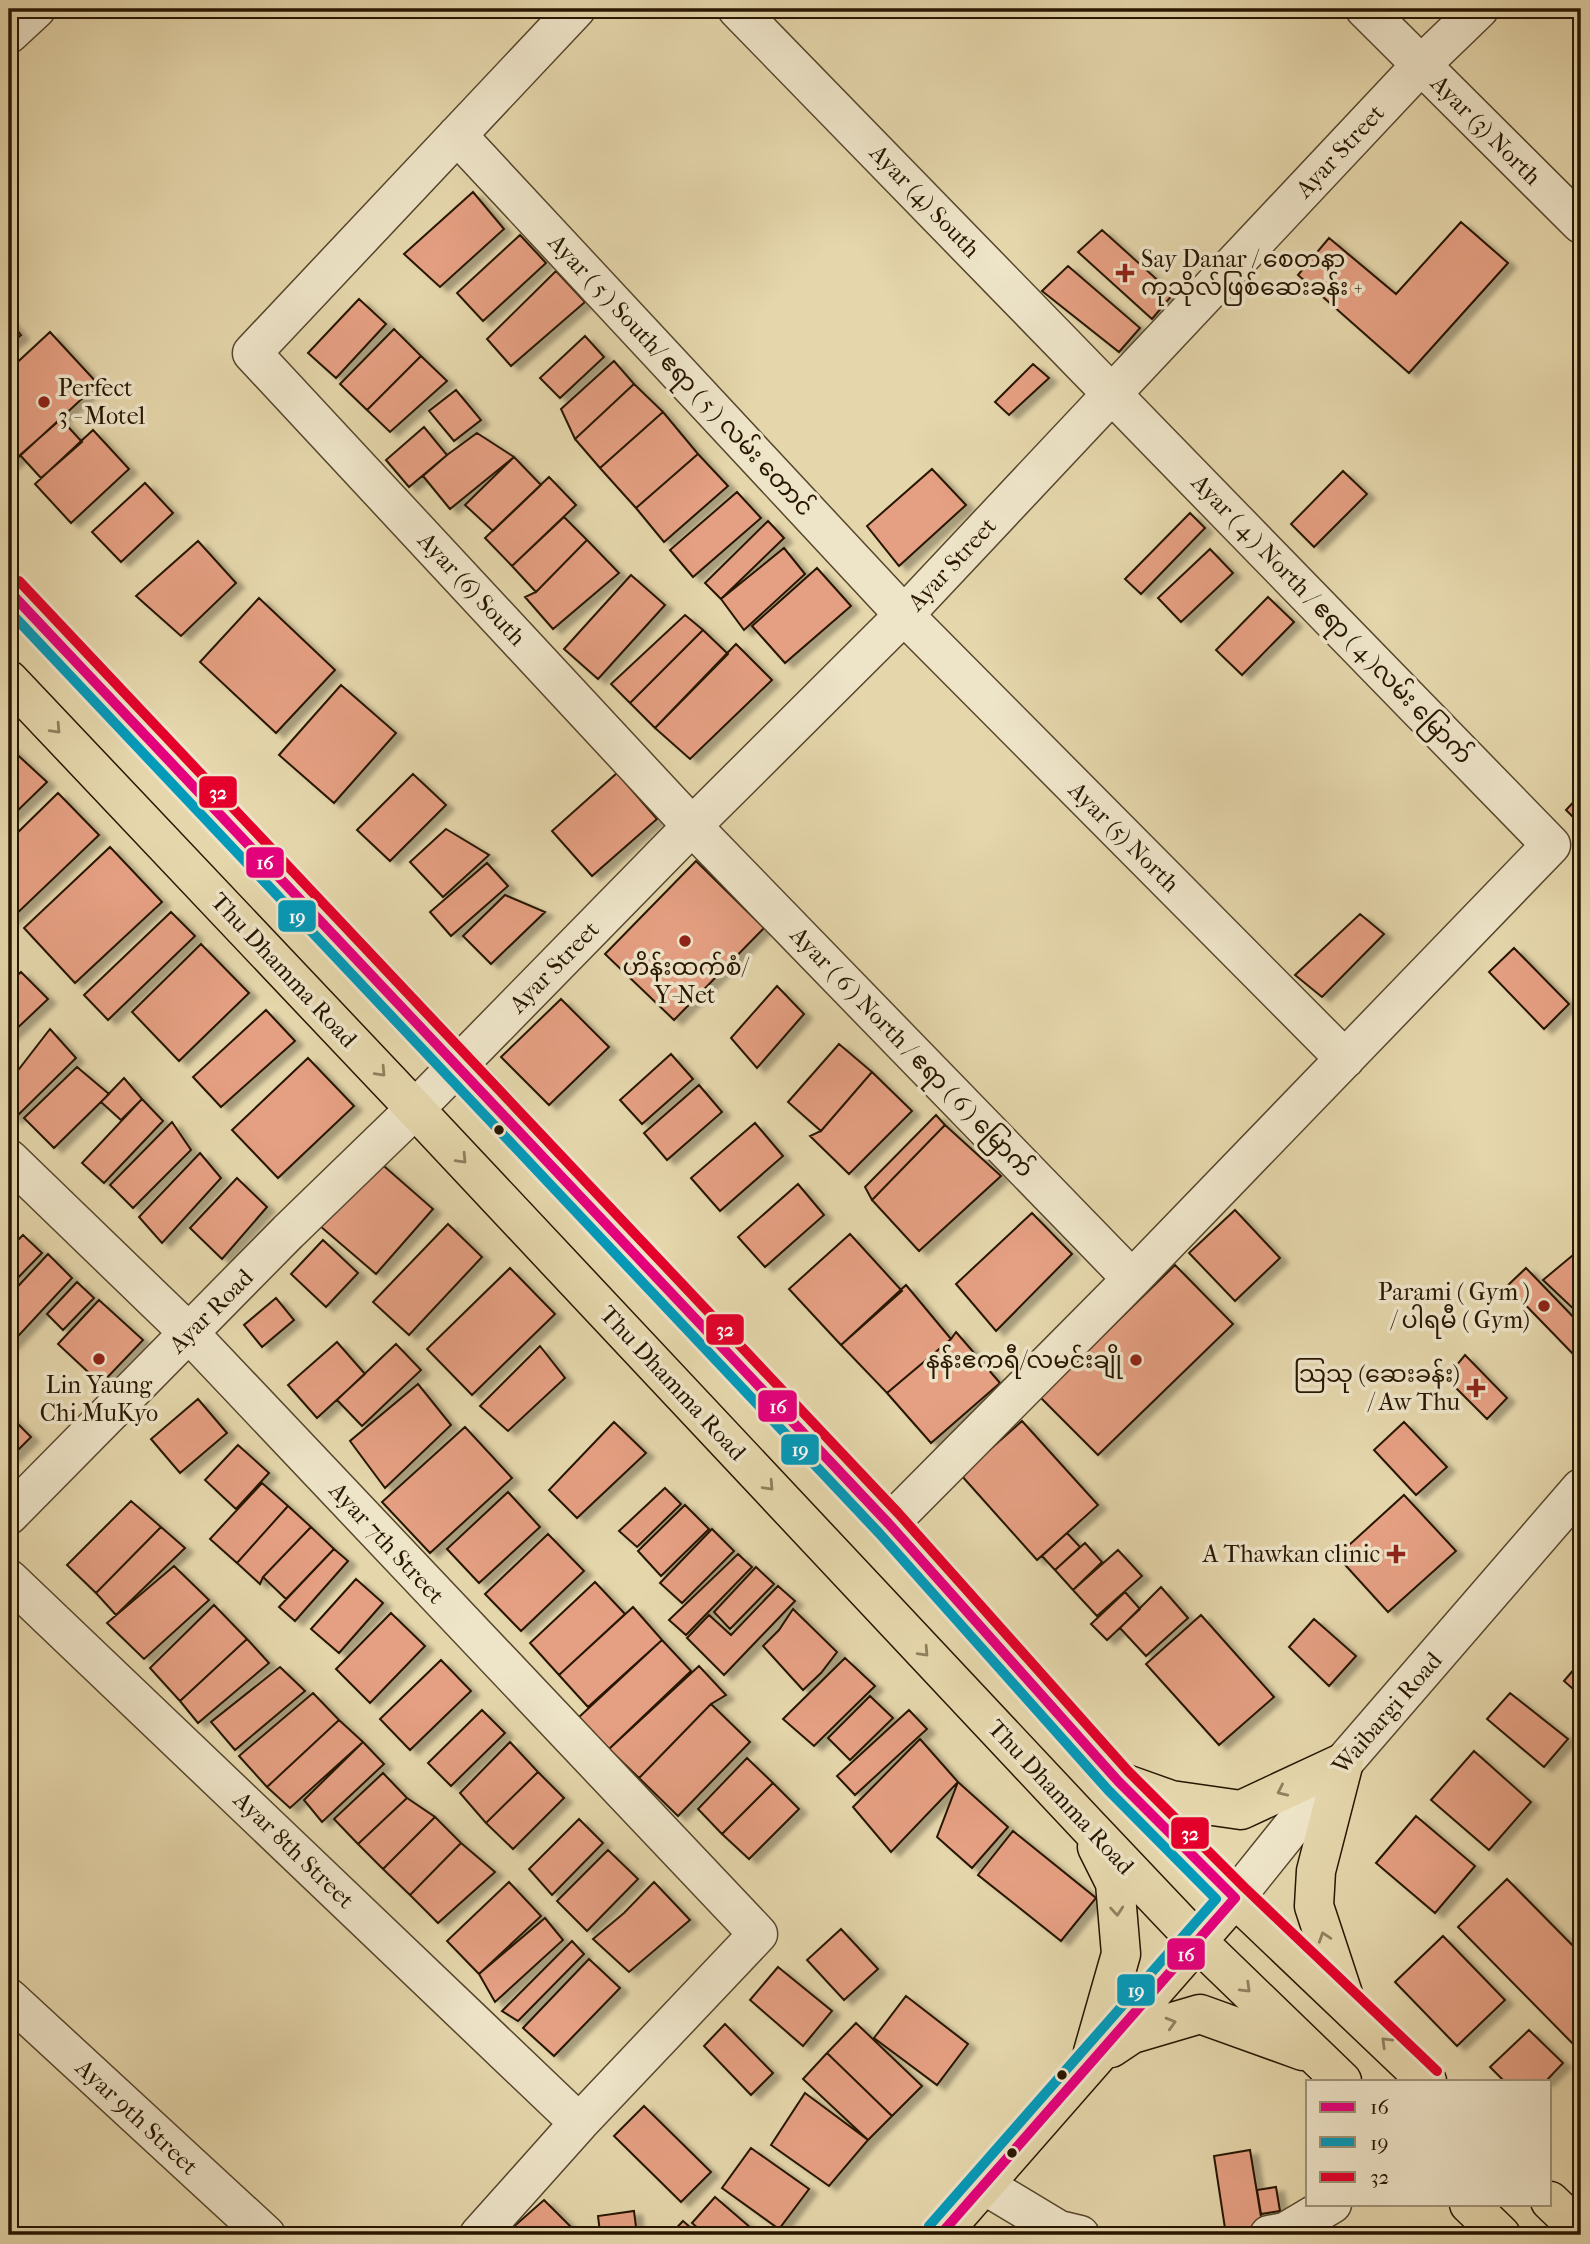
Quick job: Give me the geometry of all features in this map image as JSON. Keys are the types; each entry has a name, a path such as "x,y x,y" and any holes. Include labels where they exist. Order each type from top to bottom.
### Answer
{"main road":[{"path":"9,591 889,1524 1118,1781 1235,1898 1426,2080"},
{"name":"Thu Dhamma Road","path":"9,680 1197,1941 1341,2080"},
{"path":"1118,1781 1171,1800 1241,1810 1344,1762"},
{"path":"1344,1762 1316,1871 1314,1906 1345,2002"},
{"path":"1087,1825 1115,1882 1121,1954 1089,2064"},
{"name":"Waibargi Road","path":"1089,2064 1235,1898"},
{"path":"940,2235 1089,2064 1132,2034 1200,2014 1315,2055"},
{"path":"1552,2203 1581,2231"},
{"path":"1471,2206 1502,2235"}],"street":[{"path":"9,34 36,9"},
{"path":"457,135 576,9"},
{"name":"Ayar (4) South","path":"737,9 1112,393"},
{"name":"Ayar (3) North","path":"1365,9 1581,224"},
{"name":"Ayar Street","path":"415,1109 692,826 904,615 1421,65 1479,9"},
{"name":"Ayar (6) South","path":"457,135 252,353 692,826"},
{"name":"Ayar ( 5 ) South/ ဧရာ ( 5 ) လမ်း တောင်","path":"457,135 904,615"},
{"name":"Ayar ( 4 ) North / ဧရာ ( 4 )လမ်း မြောက်","path":"1112,393 1551,845 1345,1059"},
{"name":"Ayar (5) North","path":"904,615 1345,1059"},
{"name":"Ayar ( 6 ) North / ဧရာ ( 6 ) မြောက်","path":"692,826 1132,1279"},
{"path":"889,1524 1345,1059"},
{"name":"Ayar Road","path":"9,1515 288,1232 415,1109"},
{"name":"Ayar 7th Street","path":"9,1159 189,1333 758,1934 579,2123"},
{"name":"Waibargi Road","path":"1235,1898 1344,1762 1581,1488"},
{"name":"Ayar 8th Street","path":"9,1578 579,2123"},
{"name":"Ayar 9th Street","path":"9,1998 266,2235"},
{"path":"479,2235 579,2123"},
{"path":"984,2185 1059,2230 1080,2235"},
{"path":"1269,2235 1285,2232 1329,2206"}],"building":[{"path":"473,192 504,229 440,287 404,254"},
{"path":"1461,222 1508,263 1409,373 1298,275 1329,238 1396,294"},
{"name":"Say Danar / စေတနာ ကုသိုလ်ဖြစ်ဆေးခန်း +","path":"1102,230 1173,294 1152,319 1078,252"},
{"path":"520,235 546,263 483,321 457,293"},
{"path":"1068,266 1140,328 1119,352 1042,291"},
{"path":"556,271 585,302 511,366 487,339"},
{"path":"359,299 386,324 336,378 308,353"},
{"path":"9,320 21,335 9,345"},
{"path":"394,329 421,356 367,410 340,384"},
{"name":"Perfect 3 - Motel","path":"50,332 98,384 9,466 9,370"},
{"path":"585,336 604,357 560,398 540,378"},
{"path":"421,356 447,381 390,432 367,410"},
{"path":"614,361 634,384 575,439 561,409"},
{"path":"1033,364 1049,378 1009,415 995,402"},
{"path":"634,384 663,412 600,468 575,439"},
{"path":"456,390 481,420 454,441 429,411"},
{"path":"663,412 698,454 636,508 600,468"},
{"path":"61,419 82,442 41,478 20,455"},
{"path":"424,427 447,455 409,487 386,460"},
{"path":"93,430 129,469 71,523 35,484"},
{"path":"477,433 514,457 450,509 423,476"},
{"path":"698,454 728,486 664,542 636,508"},
{"path":"514,457 541,485 493,531 465,505"},
{"path":"932,469 966,505 899,566 867,526"},
{"path":"1343,471 1367,494 1314,547 1291,524"},
{"path":"549,477 576,505 512,566 485,538"},
{"path":"145,483 173,513 121,562 92,532"},
{"path":"737,492 761,518 693,577 670,550"},
{"path":"1190,513 1205,528 1141,594 1125,579"},
{"path":"564,517 587,540 536,592 512,566"},
{"path":"768,521 784,538 721,599 705,583"},
{"path":"587,540 619,573 553,629 525,597 536,592"},
{"path":"198,541 236,583 181,636 136,596"},
{"path":"784,548 805,574 744,630 721,599"},
{"path":"1210,549 1233,573 1181,622 1158,598"},
{"path":"817,568 851,606 785,663 752,626"},
{"path":"631,575 665,605 598,679 564,649"},
{"path":"1268,597 1294,622 1242,675 1216,650"},
{"path":"259,598 335,670 276,733 200,662"},
{"path":"685,615 703,630 630,703 611,684"},
{"path":"703,630 728,654 655,728 630,703"},
{"path":"736,644 772,680 690,759 655,728"},
{"path":"341,685 396,733 334,803 279,755"},
{"path":"9,747 47,782 9,819"},
{"path":"617,773 657,819 592,876 552,831"},
{"path":"413,774 446,805 390,861 357,830"},
{"path":"58,793 99,835 9,921 9,841"},
{"path":"1581,794 1581,825 1566,810"},
{"path":"446,829 489,855 443,897 410,862"},
{"path":"110,847 162,902 75,983 24,928"},
{"name":"ဟိန်းထက်စံ/ Y-Net","path":"696,861 764,928 674,1020 605,954"},
{"path":"487,863 508,886 451,936 430,912"},
{"path":"505,895 545,912 491,964 463,936"},
{"path":"171,912 195,936 108,1020 84,995"},
{"path":"1360,914 1384,934 1322,997 1295,975"},
{"path":"201,944 249,993 179,1061 132,1012"},
{"path":"1514,948 1569,1004 1544,1029 1489,972"},
{"path":"21,972 48,999 9,1036 9,983"},
{"path":"777,986 804,1014 757,1068 731,1038"},
{"path":"561,999 609,1047 549,1105 501,1057"},
{"path":"266,1010 295,1041 221,1107 193,1077"},
{"path":"50,1029 76,1058 14,1119 9,1113 9,1082"},
{"path":"839,1044 872,1072 821,1131 788,1102"},
{"path":"671,1054 693,1079 642,1124 620,1100"},
{"path":"308,1058 354,1106 278,1178 232,1130"},
{"path":"77,1067 109,1094 54,1148 24,1118"},
{"path":"872,1072 912,1111 849,1174 810,1136 821,1131"},
{"path":"124,1078 142,1099 121,1120 101,1102"},
{"path":"699,1085 722,1112 667,1160 644,1133"},
{"path":"142,1099 163,1121 104,1183 82,1163"},
{"path":"936,1115 945,1125 872,1200 865,1187"},
{"path":"172,1122 191,1150 133,1208 110,1185"},
{"path":"755,1123 783,1156 720,1211 691,1178"},
{"path":"945,1125 1001,1176 919,1251 872,1200"},
{"path":"200,1153 221,1178 162,1243 139,1217"},
{"path":"377,1160 433,1209 376,1274 320,1226"},
{"path":"237,1178 267,1207 222,1259 190,1228"},
{"path":"798,1184 824,1215 765,1267 738,1237"},
{"path":"1235,1210 1280,1258 1235,1301 1189,1253"},
{"path":"1032,1213 1072,1254 996,1331 956,1284"},
{"path":"448,1224 482,1257 409,1335 373,1302"},
{"path":"850,1234 902,1291 841,1345 789,1289"},
{"path":"23,1235 42,1253 9,1287 9,1249"},
{"path":"323,1240 358,1273 326,1307 291,1274"},
{"path":"48,1254 72,1278 9,1346 9,1296"},
{"path":"1573,1255 1581,1263 1581,1316 1543,1280"},
{"name":"နန်းဧကရီ/လမင်းချို","path":"1175,1265 1233,1324 1098,1455 1040,1397"},
{"path":"510,1268 555,1314 472,1395 427,1349"},
{"name":"Parami ( Gym ) / ပါရမီ ( Gym)","path":"1526,1268 1581,1325 1581,1352 1576,1357 1507,1286"},
{"path":"77,1282 94,1298 63,1330 47,1314"},
{"path":"906,1285 951,1339 887,1393 841,1345"},
{"path":"276,1298 294,1320 262,1347 244,1325"},
{"name":"Lin Yaung Chi MuKyo","path":"99,1300 143,1340 101,1384 58,1344"},
{"path":"956,1332 1000,1383 931,1443 887,1393"},
{"path":"337,1342 365,1374 317,1418 288,1385"},
{"path":"396,1344 421,1370 362,1426 337,1400"},
{"path":"540,1346 565,1378 508,1431 480,1406"},
{"name":"သြသု (ဆေးခန်း) / Aw Thu","path":"1465,1355 1507,1398 1487,1419 1446,1378"},
{"path":"418,1384 451,1425 385,1488 350,1441"},
{"path":"198,1399 227,1433 180,1473 151,1439"},
{"path":"9,1415 31,1437 9,1459"},
{"path":"1022,1421 1098,1505 1037,1560 961,1475"},
{"path":"614,1422 646,1453 577,1518 549,1490"},
{"path":"1404,1422 1447,1467 1416,1495 1374,1450"},
{"path":"465,1427 512,1478 430,1553 382,1502"},
{"path":"238,1445 269,1473 236,1509 205,1480"},
{"path":"262,1483 288,1506 237,1563 210,1539"},
{"path":"665,1488 681,1504 637,1547 619,1531"},
{"path":"508,1492 540,1527 479,1583 447,1549"},
{"name":"A Thawkan clinic","path":"1404,1495 1456,1551 1388,1612 1337,1556"},
{"path":"131,1501 161,1527 96,1593 67,1565"},
{"path":"685,1505 709,1529 661,1576 638,1551"},
{"path":"288,1506 311,1527 263,1577 260,1584 237,1563"},
{"path":"161,1527 185,1548 116,1615 96,1593"},
{"path":"311,1527 334,1549 286,1599 263,1577"},
{"path":"712,1529 734,1551 682,1603 660,1583"},
{"path":"1067,1533 1080,1547 1055,1570 1042,1556"},
{"path":"548,1534 584,1571 521,1631 485,1594"},
{"path":"1085,1543 1102,1562 1073,1590 1055,1570"},
{"path":"334,1549 348,1561 295,1621 279,1607"},
{"path":"1118,1550 1142,1576 1097,1616 1073,1590"},
{"path":"738,1554 752,1567 686,1635 669,1620"},
{"path":"174,1566 209,1600 144,1659 107,1623"},
{"path":"756,1567 774,1584 730,1629 714,1612"},
{"path":"356,1579 383,1603 339,1653 311,1629"},
{"path":"595,1582 625,1614 559,1675 530,1643"},
{"path":"778,1586 795,1601 724,1675 687,1638 709,1615 731,1635"},
{"path":"1161,1587 1188,1618 1146,1656 1120,1628"},
{"path":"1125,1592 1140,1609 1107,1640 1091,1624"},
{"path":"214,1605 247,1639 180,1701 150,1668"},
{"path":"633,1607 662,1640 588,1707 559,1675"},
{"path":"793,1609 837,1652 803,1690 763,1646 779,1630"},
{"path":"391,1613 425,1646 370,1703 336,1669"},
{"path":"1201,1615 1274,1697 1219,1745 1146,1664"},
{"path":"1314,1619 1356,1656 1329,1686 1289,1647"},
{"path":"247,1639 269,1663 198,1723 180,1701"},
{"path":"662,1640 691,1671 609,1749 578,1718"},
{"path":"845,1658 875,1686 814,1746 783,1719"},
{"path":"441,1660 471,1691 410,1750 380,1719"},
{"path":"1581,1661 1581,1696 1564,1681"},
{"path":"699,1666 726,1695 711,1704 639,1778 609,1749"},
{"path":"280,1667 305,1691 235,1750 211,1722"},
{"path":"313,1693 339,1720 267,1787 239,1756"},
{"path":"1510,1693 1568,1739 1544,1767 1487,1719"},
{"path":"870,1696 893,1718 850,1760 828,1738"},
{"path":"711,1704 750,1742 678,1816 639,1778"},
{"path":"482,1710 505,1733 451,1786 428,1763"},
{"path":"909,1710 927,1729 855,1795 837,1776"},
{"path":"339,1720 363,1742 290,1808 267,1787"},
{"path":"920,1739 958,1782 891,1852 853,1807"},
{"path":"363,1742 384,1764 322,1822 304,1800"},
{"path":"510,1742 538,1772 486,1823 460,1793"},
{"path":"1474,1751 1531,1802 1489,1850 1431,1800"},
{"path":"747,1758 773,1783 722,1834 698,1809"},
{"path":"538,1772 564,1798 513,1849 486,1823"},
{"path":"383,1773 407,1798 358,1844 334,1819"},
{"path":"958,1782 1008,1827 972,1868 937,1837"},
{"path":"773,1783 799,1809 749,1859 722,1834"},
{"path":"407,1798 435,1817 383,1869 358,1844"},
{"path":"1416,1816 1475,1866 1435,1913 1376,1863"},
{"path":"435,1817 461,1843 410,1895 383,1869"},
{"path":"579,1819 603,1843 552,1895 529,1869"},
{"path":"1013,1831 1096,1898 1061,1941 978,1875"},
{"path":"461,1843 495,1872 438,1923 410,1895"},
{"path":"608,1850 638,1879 587,1931 557,1901"},
{"path":"1507,1879 1581,1954 1581,2052 1458,1927"},
{"path":"509,1882 541,1916 479,1974 447,1941"},
{"path":"654,1882 690,1920 629,1972 593,1939 624,1913"},
{"path":"545,1918 563,1940 495,2002 479,1974"},
{"path":"841,1929 878,1969 844,2000 807,1960"},
{"path":"1443,1936 1505,2000 1457,2046 1395,1982"},
{"path":"572,1941 584,1954 518,2021 502,2011"},
{"path":"589,1959 620,1988 554,2056 523,2028"},
{"path":"778,1967 832,2011 803,2046 750,2000"},
{"path":"906,1996 968,2044 937,2085 874,2038"},
{"path":"856,2023 922,2086 892,2116 827,2053"},
{"path":"725,2024 773,2073 751,2095 704,2046"},
{"path":"1529,2030 1563,2063 1547,2080 1503,2080 1490,2067"},
{"path":"827,2053 892,2116 868,2140 803,2079"},
{"path":"805,2093 868,2140 829,2186 771,2145"},
{"path":"644,2106 711,2172 681,2202 614,2136"},
{"path":"751,2148 809,2189 779,2229 722,2188"},
{"path":"1250,2150 1264,2235 1226,2235 1214,2156"},
{"path":"1276,2187 1280,2211 1261,2214 1257,2190"},
{"path":"715,2197 759,2235 706,2235 692,2223"},
{"path":"544,2200 579,2235 517,2235 511,2229"},
{"path":"634,2211 636,2227 600,2232 598,2216"},
{"path":"683,2221 699,2235 670,2235"}],"transit line":[{"name":"32","path":"19,581 899,1514 1128,1771 1245,1888 1437,2071"},
{"name":"16","path":"9,591 889,1524 1118,1781 1235,1898 940,2235"},
{"name":"19","path":"9,611 879,1533 1108,1790 1216,1899 929,2226"}],"place":[{"name":"Say Danar / စေတနာ ကုသိုလ်ဖြစ်ဆေးခန်း +","path":"1125,273"},
{"name":"Perfect 3 - Motel","path":"44,402"},
{"name":"ဟိန်းထက်စံ/ Y-Net","path":"685,941"},
{"name":"Parami ( Gym ) / ပါရမီ ( Gym)","path":"1544,1306"},
{"name":"Lin Yaung Chi MuKyo","path":"99,1359"},
{"name":"နန်းဧကရီ/လမင်းချို","path":"1136,1360"},
{"name":"သြသု (ဆေးခန်း) / Aw Thu","path":"1476,1388"},
{"name":"A Thawkan clinic","path":"1396,1554"}]}
